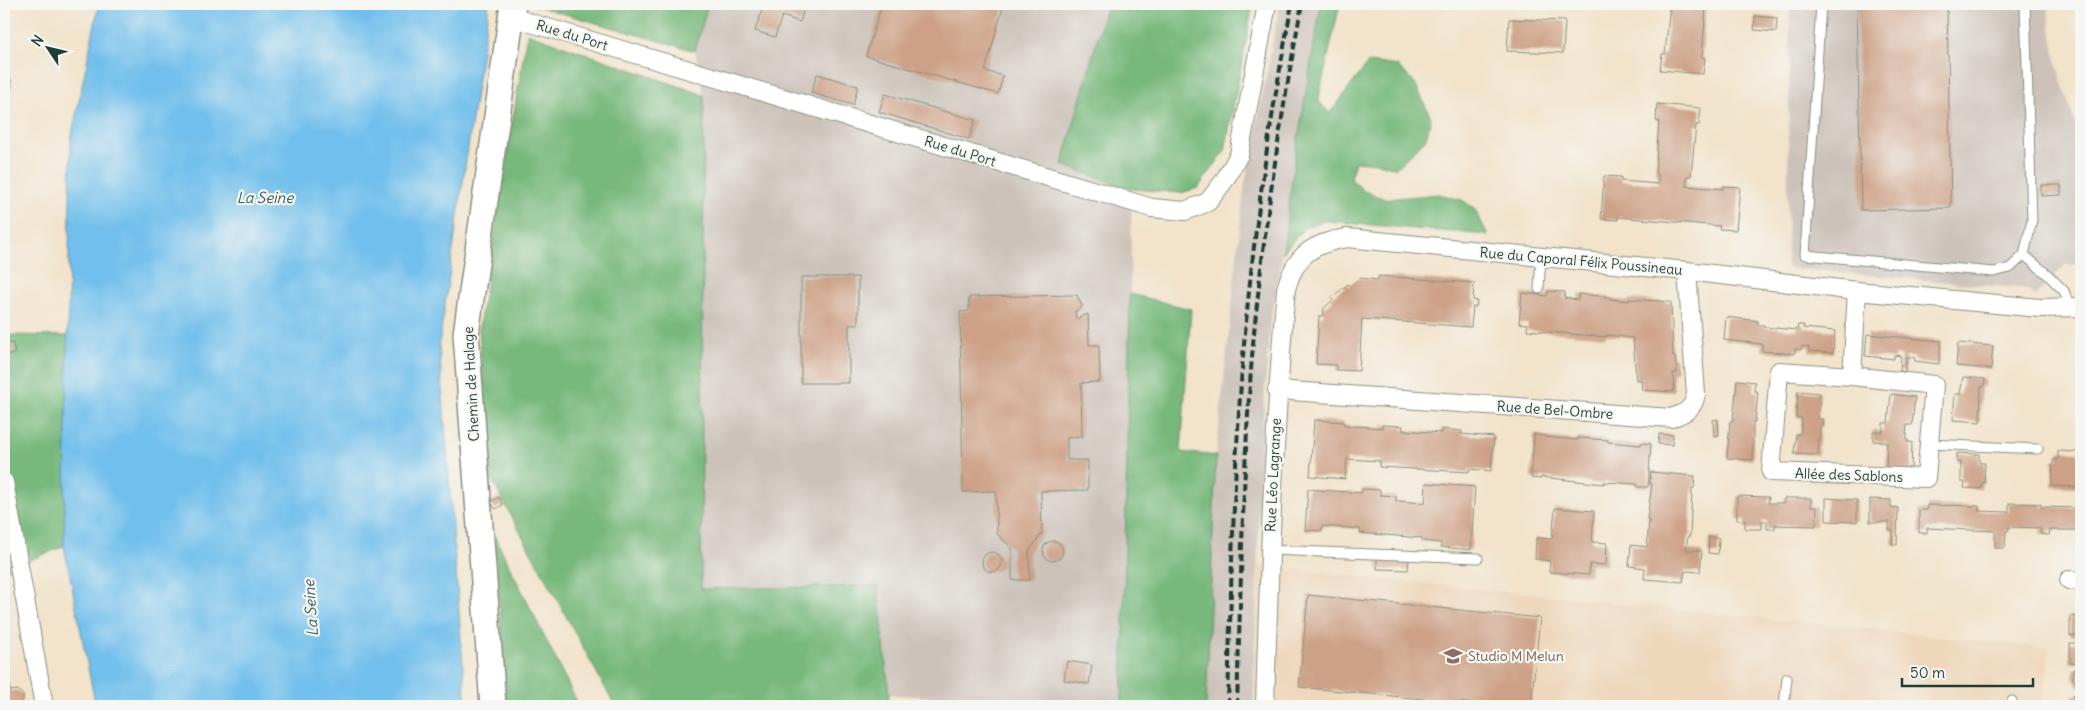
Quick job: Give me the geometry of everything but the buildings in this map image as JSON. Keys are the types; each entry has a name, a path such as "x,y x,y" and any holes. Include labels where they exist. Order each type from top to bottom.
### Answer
{"street":[{"name":"Rue du Port","path":"512,10 1152,208 1185,211 1208,202 1224,181 1239,155 1266,4"},
{"name":"Chemin de Halage","path":"493,706 466,334 512,10"},
{"name":"Rue du Caporal Félix Poussineau","path":"1307,252 1325,241 1347,238 1687,271 1857,292 2040,308 2076,307"},
{"name":"Rue Léo Lagrange","path":"1265,706 1269,550 1277,390 1286,289 1290,274 1297,261 1307,252"},
{"name":"Rue de Bel-Ombre","path":"1277,390 1671,418 1687,412 1694,404 1696,394 1687,271"},
{"path":"1852,376 1857,292"},
{"name":"Allée des Sablons","path":"1778,371 1852,376 1934,385 1926,478 1771,472 1778,371"},
{"path":"4,482 44,706"}],"lane":[{"path":"1821,4 1805,255 1994,272 2010,268 2024,255 2032,220 2025,4"},
{"path":"2024,255 2064,291 2076,307"},
{"path":"1539,288 1541,257"},
{"path":"1929,444 2038,449"},
{"path":"1269,550 1478,558"},
{"path":"1784,706 1787,678"}],"shaded area":[{"path":"708,4 1107,4 1063,165 1132,189 1122,706 1044,706 889,694 878,586 701,589 704,95 695,51"},
{"path":"1280,4 1321,4 1294,162 1283,253 1270,321 1261,446 1253,706 1206,706 1216,456 1244,189"},
{"path":"1790,4 2047,4 2057,67 2081,142 2081,264 2065,265 2035,296 2027,289 1787,268"},
{"path":"1258,566 2050,648 2043,706 1253,706"}],"green space":[{"path":"530,4 708,4 695,51"},
{"path":"1107,4 1253,4 1225,151 1198,188 1181,193 1132,189 1062,165"},
{"path":"1321,4 1340,4 1318,101 1330,113 1369,62 1398,66 1415,83 1431,118 1426,139 1396,168 1378,163 1355,161 1351,179 1364,191 1385,199 1439,194 1462,200 1474,208 1488,235 1323,221 1304,228 1283,253 1294,162"},
{"path":"527,33 704,95 701,589 878,586 889,694 888,706 615,706 489,475 479,327"},
{"path":"1130,294 1191,309 1181,452 1216,456 1206,706 1122,706"},
{"path":"4,335 68,336 64,546 4,571"},
{"path":"494,535 579,706 507,706"}],"water":[{"name":"La Seine","path":"99,4 489,4 439,345 466,706 94,706 95,703 64,546 71,139"}],"railway":[{"path":"1228,706 1236,473 1245,333 1264,167 1292,4"},
{"path":"1237,706 1245,473 1254,333 1274,168 1302,4"}],"place":[{"name":"Studio M Melun","path":"1453,656"}]}
